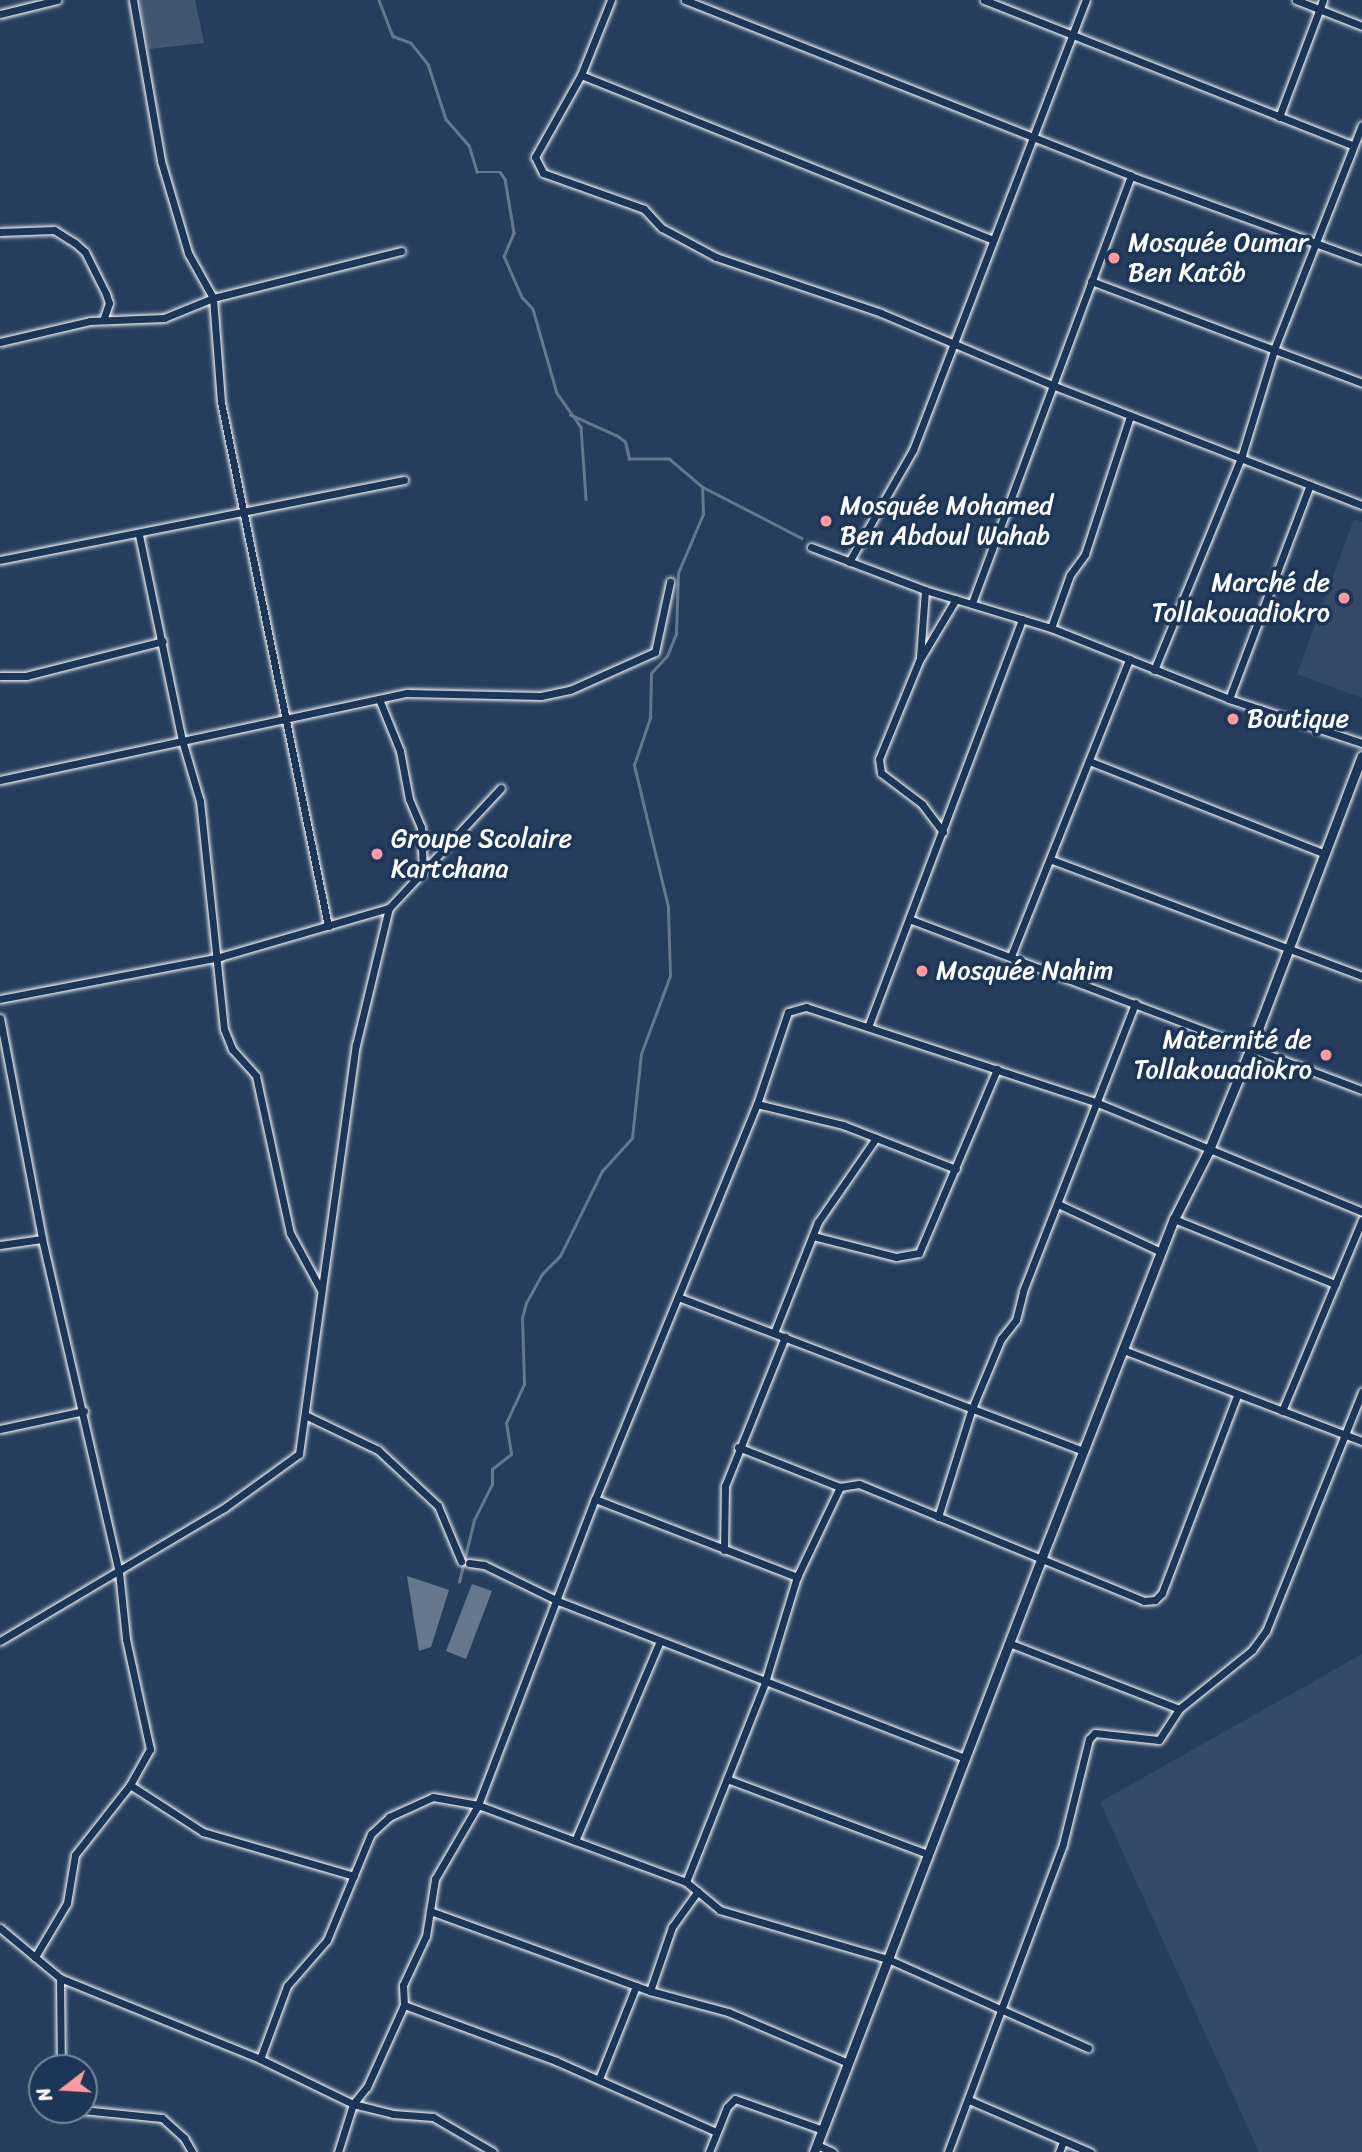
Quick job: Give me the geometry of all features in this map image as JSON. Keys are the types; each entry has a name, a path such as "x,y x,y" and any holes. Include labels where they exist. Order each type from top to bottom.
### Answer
{"street":[{"path":"0,14 57,0"},
{"path":"133,0 161,161 188,253 213,298 221,402 288,717 328,926"},
{"path":"611,0 581,75 536,157 543,173 645,209 662,228 716,257 881,313 1052,385 1130,416 1242,455 1362,505"},
{"path":"685,0 1131,176 1362,260"},
{"path":"984,0 1072,37 1352,145"},
{"path":"849,562 913,450 991,239 1086,0"},
{"path":"1296,0 1362,26"},
{"path":"1279,117 1323,0"},
{"path":"581,75 991,239"},
{"path":"1154,670 1242,455 1275,347 1362,125"},
{"path":"972,603 1131,176"},
{"path":"0,232 54,230 75,243 85,252 106,294 109,303 103,320"},
{"path":"0,342 48,328 103,320 164,318 213,298 401,251"},
{"path":"1091,281 1275,347 1362,383"},
{"path":"1051,628 1070,575 1085,554 1130,416"},
{"path":"0,561 404,480"},
{"path":"1229,699 1310,485"},
{"path":"139,535 182,740 200,801 220,957 224,1030 232,1049 256,1076 290,1233 322,1290"},
{"path":"811,547 925,590 1051,628 1229,699 1362,743"},
{"path":"0,780 379,699 438,691 541,696 570,690 655,652 670,582"},
{"path":"919,661 925,590"},
{"path":"943,832 922,804 881,774 879,760 919,661 956,599"},
{"path":"868,1027 1022,619"},
{"path":"0,676 26,676 163,641"},
{"path":"1011,956 1052,860 1129,659"},
{"path":"379,699 400,751 409,799 419,819 423,871"},
{"path":"833,2152 816,2148 848,2063 1083,1451 1126,1351 1161,1252 1174,1219 1208,1152 1252,1045 1362,756"},
{"path":"1089,761 1325,853"},
{"path":"0,1641 224,1508 299,1454 356,1045 389,908 501,788"},
{"path":"1052,860 1362,976"},
{"path":"0,999 220,957 389,908"},
{"path":"909,919 1252,1045 1362,1090"},
{"path":"938,1517 971,1411 1001,1339 1016,1320 1135,1003"},
{"path":"338,2152 353,2104 367,2087 404,2005 403,1985 426,1936 435,1879 478,1805 595,1499 757,1104 788,1012 796,1007 868,1027 1098,1103 1208,1152 1362,1212"},
{"path":"0,1022 42,1240 84,1411 119,1572 126,1639 149,1749 130,1785 75,1855 67,1903 35,1957"},
{"path":"813,1236 896,1257 919,1253 997,1069"},
{"path":"757,1104 876,1138 956,1169"},
{"path":"774,1333 813,1236 876,1138"},
{"path":"1058,1204 1161,1252"},
{"path":"1174,1219 1335,1284"},
{"path":"1282,1411 1362,1220"},
{"path":"0,1245 42,1240"},
{"path":"678,1297 971,1411 1083,1451"},
{"path":"724,1550 725,1486 738,1447 785,1338"},
{"path":"1126,1351 1237,1396 1362,1441"},
{"path":"948,2152 1004,2010 1074,1811 1089,1739 1095,1733 1107,1733 1156,1742 1179,1709 1252,1650 1266,1631 1362,1392"},
{"path":"738,1447 839,1487 859,1484 1144,1601 1155,1600 1162,1594 1237,1396"},
{"path":"0,1429 84,1411"},
{"path":"305,1415 378,1451 438,1506 465,1562 509,1576 558,1601 965,1758"},
{"path":"686,1882 765,1682 797,1577 839,1487"},
{"path":"595,1499 797,1577"},
{"path":"575,1841 660,1641"},
{"path":"1009,1643 1179,1709"},
{"path":"727,1779 928,1854"},
{"path":"130,1785 203,1832 354,1876"},
{"path":"260,2059 287,1986 327,1940 371,1834 389,1817 433,1797 478,1805 686,1882 720,1910 888,1959 1088,2048"},
{"path":"650,1991 672,1927 698,1891"},
{"path":"430,1912 650,1991 728,2012 848,2063"},
{"path":"0,1928 60,1978 260,2059 353,2104 393,2115 433,2117 493,2152"},
{"path":"60,1978 61,2054"},
{"path":"599,2079 636,1986"},
{"path":"404,2005 599,2079 716,2132"},
{"path":"709,2152 716,2132 735,2099 823,2130"},
{"path":"969,2100 1090,2152"},
{"path":"98,2112 162,2118 184,2138 192,2152"},
{"path":"1059,2152 1063,2142"}],"shaded area":[{"path":"139,0 195,0 204,43 149,49"},
{"name":"Marché de Tollakouadiokro","path":"1354,519 1362,522 1362,698 1297,674"},
{"path":"407,1576 449,1590 431,1647 419,1651"},
{"path":"472,1584 492,1591 466,1659 446,1651"},
{"path":"1362,1654 1362,2152 1259,2152 1100,1802"}],"waterway":[{"path":"379,0 393,36 411,43 428,64 446,119 469,145 477,172 500,172 505,179 514,233 504,256 522,297 533,309 557,393 581,427 586,499"},
{"path":"459,1582 474,1520 492,1484 492,1469 511,1454 506,1423 524,1384 522,1318 526,1303 542,1274 560,1256 602,1171 632,1138 641,1054 670,976 668,907 634,765 650,718 651,673 667,656 676,634 678,573 703,514 702,487 669,459 629,459 625,442 617,436 570,415"},
{"path":"703,487 802,538"}],"place":[{"name":"Mosquée Oumar Ben Katôb","path":"1114,258"},
{"name":"Mosquée Mohamed Ben Abdoul Wahab","path":"826,521"},
{"name":"Marché de Tollakouadiokro","path":"1344,598"},
{"name":"Boutique","path":"1233,719"},
{"name":"Groupe Scolaire Kartchana","path":"377,854"},
{"name":"Mosquée Nahim","path":"922,971"},
{"name":"Maternité de Tollakouadiokro","path":"1326,1055"}]}
